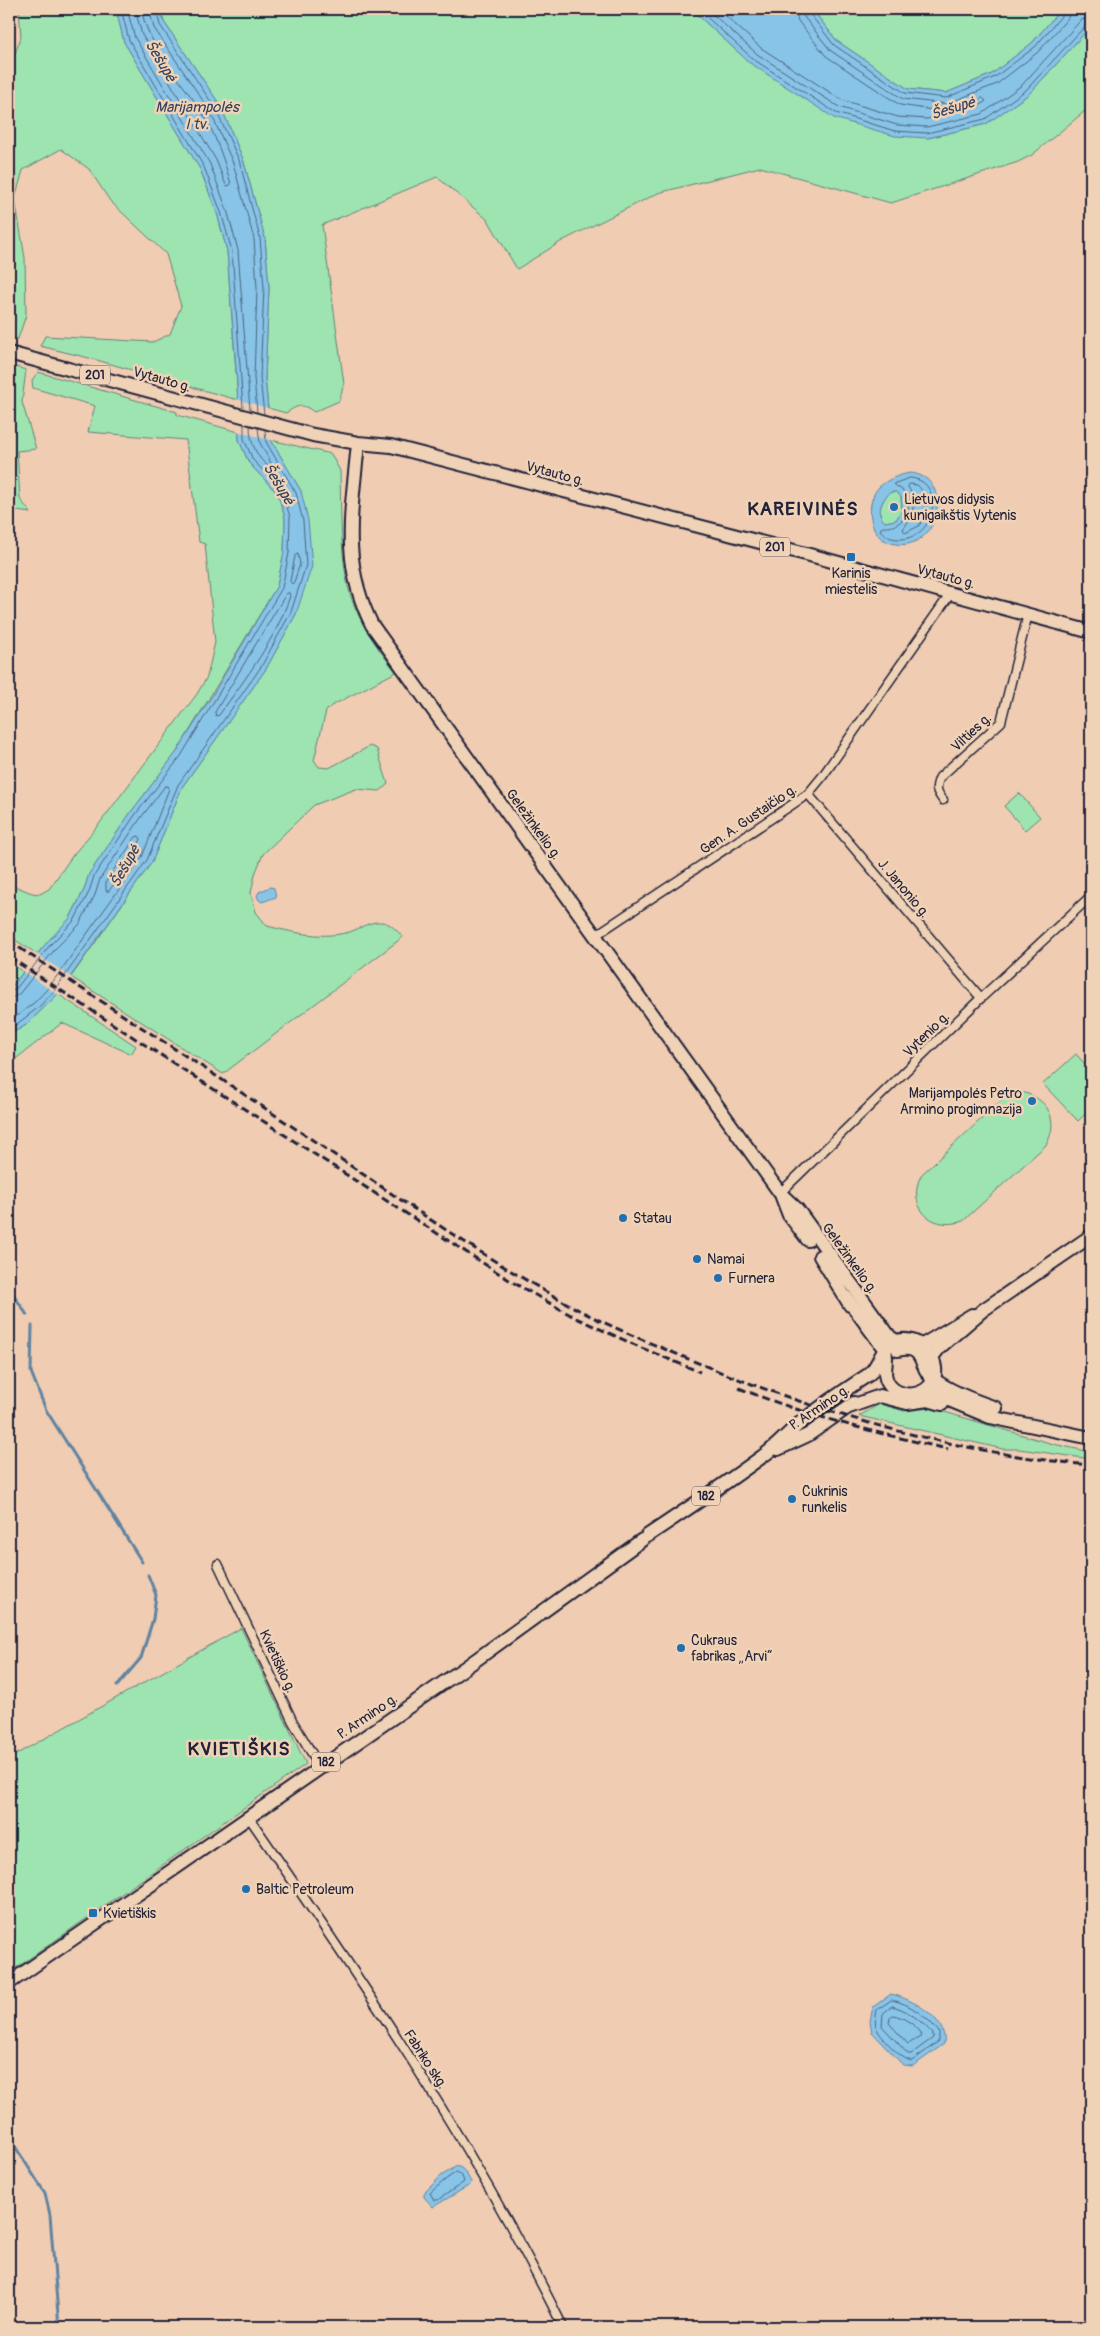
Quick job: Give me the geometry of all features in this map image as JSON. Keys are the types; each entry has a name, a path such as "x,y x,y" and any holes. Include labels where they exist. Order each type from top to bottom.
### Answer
{"main road":[{"name":"Vytauto g.","path":"9,352 314,435 358,443 391,446 951,593 1091,632"},
{"name":"Geležinkelio g.","path":"358,443 350,547 354,582 364,609 386,645 780,1193 797,1209 855,1291 890,1337 896,1342"},
{"name":"Geležinkelio g.","path":"780,1193 789,1215 823,1260 884,1355"},
{"path":"1091,1236 983,1310 963,1319 917,1348 900,1349 884,1355 884,1373 890,1386 897,1392 908,1395 925,1390 1026,1423 1091,1438"},
{"path":"925,1390 934,1369 939,1348 968,1326 983,1310"},
{"path":"896,1342 909,1341 934,1369 993,1413"},
{"name":"P. Armino g.","path":"841,1395 854,1382 872,1371 896,1342"},
{"path":"917,1348 927,1374 934,1369"},
{"name":"P. Armino g.","path":"9,1983 466,1667 645,1538 765,1455 800,1423 841,1395 884,1373"},
{"name":"P. Armino g.","path":"765,1455 808,1435 870,1392 890,1386"},
{"path":"849,1407 872,1398 884,1396 907,1403 935,1400 970,1414 993,1413"}],"street":[{"name":"Gen. A. Gustaičio g.","path":"596,935 808,794 822,778 951,593"},
{"name":"Vilties g.","path":"943,800 937,792 936,786 940,777 1002,722 1028,614"},
{"name":"J. Janonio g.","path":"808,794 981,998"},
{"name":"Vytenio g.","path":"780,1193 981,998 1091,896"},
{"name":"Kvietiškio g.","path":"218,1564 294,1722 320,1767"},
{"name":"Fabriko skg.","path":"248,1816 365,1987 462,2139 540,2279 563,2327"}],"green space":[{"path":"19,9 116,9 124,42 200,169 217,213 227,251 238,400 40,346 45,336 153,342 170,334 181,306 166,254 110,201 89,169 61,149 23,170 15,199 25,258 26,315 18,339 9,337 9,70 21,37"},
{"path":"160,9 691,9 750,63 928,138 986,124 1029,94 1091,26 1091,106 1032,155 1018,162 891,203 760,167 658,193 562,241 517,269 488,220 437,177 322,225 344,384 339,401 314,412 300,406 286,413 268,408 265,378 269,288 265,238 243,159 220,105 164,22"},
{"path":"812,9 1061,9 1032,43 992,74 946,93 908,89 837,41"},
{"path":"9,365 26,370 22,402 36,449 17,451 20,499 31,513 9,510"},
{"path":"38,372 239,432 239,440 249,463 278,494 285,518 284,552 277,586 176,753 131,812 89,874 84,890 70,918 37,954 9,936 9,884 32,893 40,894 49,889 197,694 207,677 215,642 205,544 199,542 186,440 88,432 95,406 33,388 32,380"},
{"path":"271,440 331,454 340,471 343,555 350,595 366,630 396,672 331,706 326,711 314,760 319,767 329,768 370,746 377,749 388,784 380,791 356,789 314,805 263,854 255,874 251,893 256,912 267,926 296,932 335,935 350,932 371,923 384,922 403,937 223,1074 71,977 152,862 182,787 266,669 296,614 301,491"},
{"path":"891,492 896,492 901,497 902,510 896,520 885,522 880,515 881,506"},
{"path":"1019,793 1040,817 1025,830 1004,806"},
{"path":"9,962 23,972 9,990"},
{"path":"58,994 136,1046 131,1054 62,1023 9,1064 9,1035 26,1025"},
{"path":"1076,1054 1091,1071 1091,1108 1078,1121 1043,1084"},
{"path":"1021,1092 1038,1099 1049,1111 1052,1127 1046,1145 963,1221 941,1223 924,1214 919,1206 917,1197 917,1186 921,1175 1005,1097"},
{"path":"880,1404 904,1411 931,1408 1053,1444 1091,1452 1091,1459 1019,1449 1003,1449 859,1416"},
{"path":"241,1628 306,1764 9,1973 9,1756 15,1755"}],"water":[{"name":"Marijampolės I tv.","path":"116,9 160,9 164,22 220,105 243,159 265,238 269,288 265,378 271,440 301,491 308,520 312,566 296,614 266,669 182,787 152,862 58,994 26,1025 9,1035 9,990 48,941 70,918 84,890 89,874 131,812 176,753 212,696 277,586 284,552 285,518 278,494 249,463 239,440 237,382 227,251 217,213 200,169 124,42"},
{"name":"Šešupė","path":"691,9 812,9 837,41 908,89 946,93 992,74 1032,43 1061,9 1091,9 1091,26 1029,94 986,124 928,138 895,136 834,118 750,63"},
{"path":"910,473 925,478 934,488 937,501 936,516 930,529 919,539 905,544 888,542 881,538 873,525 870,509 872,501 879,487 898,476","holes":["891,492 896,492 901,497 902,510 896,520 885,522 880,515 881,506"]},
{"path":"270,887 274,888 276,897 262,902 259,900 257,896 259,892"},
{"path":"891,1994 909,2000 927,2011 935,2018 944,2035 944,2044 913,2066 903,2065 872,2032 870,2021 873,2007"},
{"path":"457,2166 466,2173 471,2182 470,2185 433,2207 424,2197 424,2193 441,2176"}],"pier":[{"path":"236,399 271,409 274,441 236,431"},
{"path":"35,953 73,978 60,996 21,970"}],"waterway":[{"path":"9,1288 27,1315"},
{"path":"32,1326 31,1372 46,1410 142,1562"},
{"path":"117,1686 141,1658 153,1619 156,1595 148,1575"},
{"path":"9,2137 45,2193 50,2215 59,2327"}],"railway":[{"path":"9,941 242,1093 463,1241 540,1288 593,1317 648,1342 739,1379 788,1397 887,1428 988,1451 1091,1465"},
{"path":"9,957 514,1283 576,1318 700,1372"},
{"path":"739,1388 790,1407 842,1423 948,1449"}],"place":[{"name":"Lietuvos didysis kunigaikštis Vytenis","path":"894,507"},
{"name":"Karinis miestelis","path":"851,557"},
{"name":"Marijampolės Petro Armino progimnazija","path":"1032,1101"},
{"name":"Statau","path":"623,1218"},
{"name":"Namai","path":"697,1259"},
{"name":"Furnera","path":"718,1278"},
{"name":"Cukrinis runkelis","path":"792,1499"},
{"name":"Cukraus fabrikas „Arvi“","path":"681,1648"},
{"name":"Baltic Petroleum","path":"246,1889"},
{"name":"Kvietiškis","path":"93,1913"}],"district":[{"name":"KAREIVINĖS","path":"803,508"},
{"name":"KVIETIŠKIS","path":"239,1748"}]}
